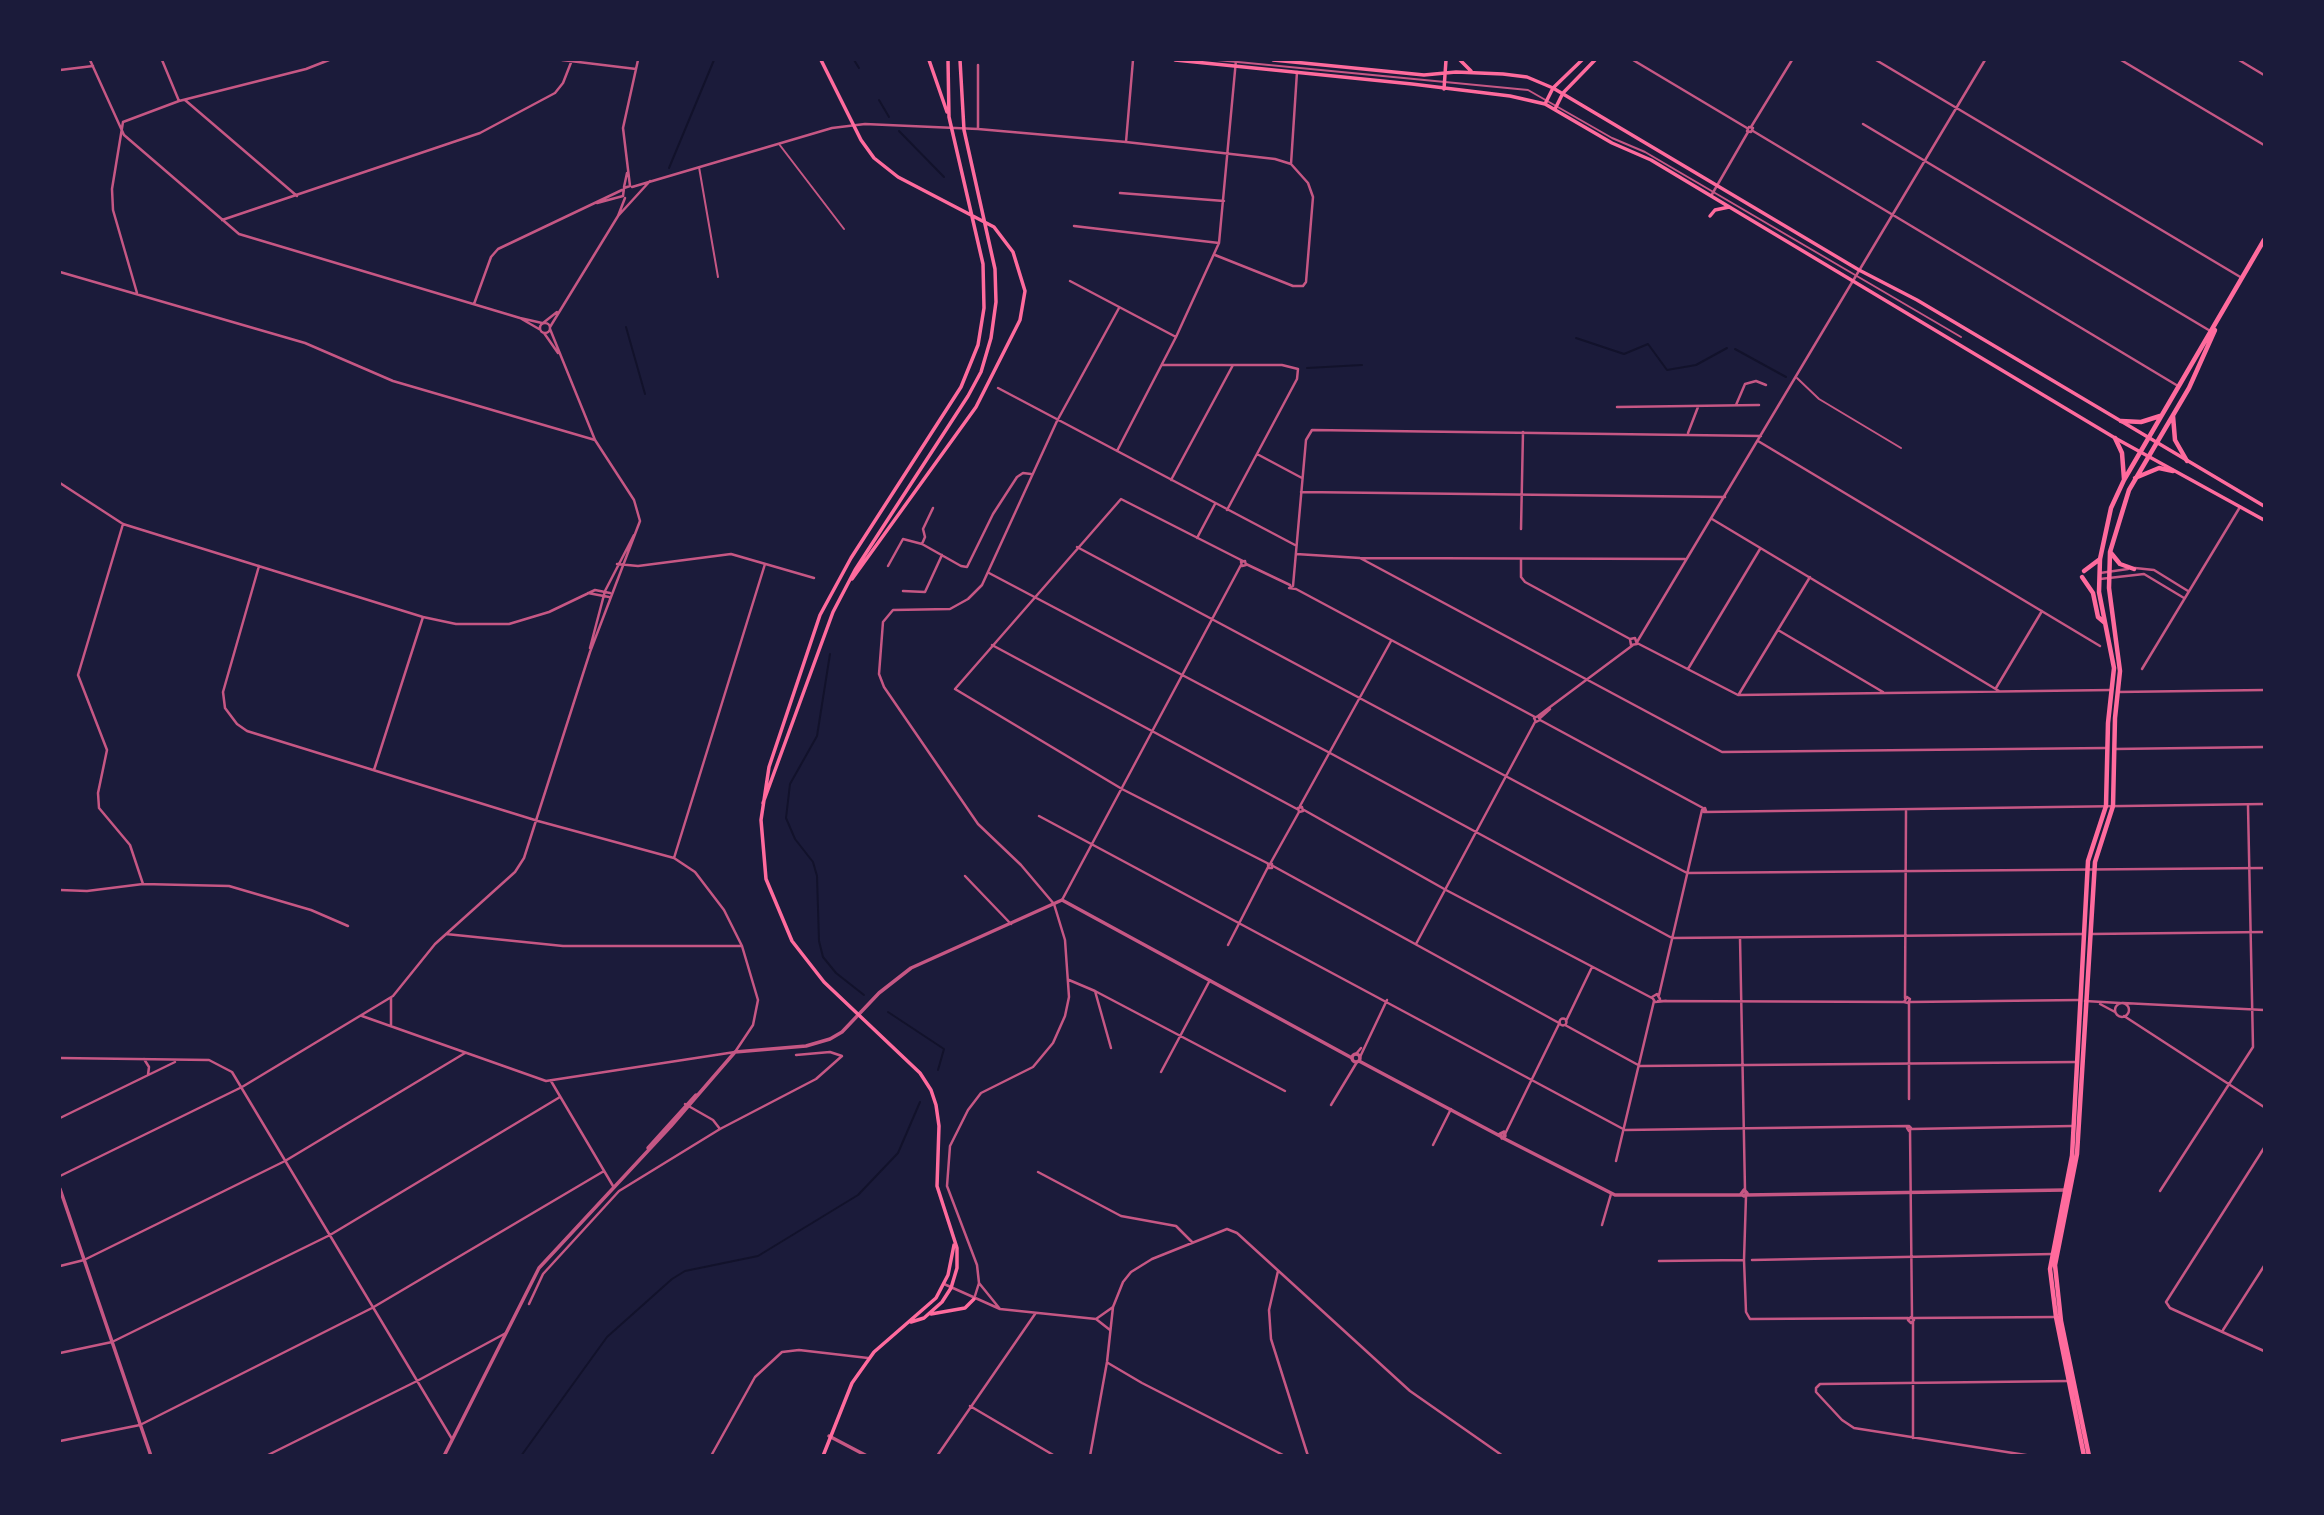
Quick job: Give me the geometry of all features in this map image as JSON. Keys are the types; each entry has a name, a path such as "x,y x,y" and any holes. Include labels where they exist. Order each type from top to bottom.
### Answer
{"main road":[{"path":"821,60 861,140 889,171 986,221 1001,234 1013,252 1023,277 1025,300 1009,346 969,419 848,582"},
{"path":"929,60 949,117"},
{"path":"930,1314 951,1288 957,1263 937,1190 939,1126 932,1090 907,1058 815,972 792,941 766,879 761,844 763,789 782,723 820,615 841,575 961,387 978,345 984,308 983,264 951,129 948,60"},
{"path":"762,804 821,640 848,582 968,396 991,338 996,302 995,269 964,130 960,60"},
{"path":"1175,60 1235,62 1546,102 1713,193 1731,207 1856,278 2115,438 2264,520"},
{"path":"1273,60 1424,75 1473,72 1519,76 1553,88 2264,506"},
{"path":"1444,89 1446,60"},
{"path":"1460,60 1473,72"},
{"path":"1546,102 1553,88 1582,60"},
{"path":"1556,107 1563,93 1595,60"},
{"path":"1710,216 1715,210 1731,207"},
{"path":"2084,1455 2058,1317 2054,1254 2068,1190 2076,1126 2096,853 2113,806 2115,691 2113,659 2099,579 2100,559 2109,516 2124,480 2264,240"},
{"path":"2076,1126 2079,1000 2087,870 2091,844 2106,806 2108,748 2119,651 2108,576 2110,552 2119,518 2135,478 2201,364 2222,313"},
{"path":"2173,415 2175,440 2188,461"},
{"path":"2121,421 2141,422 2160,416"},
{"path":"2115,438 2122,453 2124,480"},
{"path":"2135,478 2159,468 2173,471"},
{"path":"2110,552 2117,562 2134,569"},
{"path":"2100,559 2083,574 2093,593 2098,617 2105,624"},
{"path":"823,1455 849,1388 869,1358 884,1342 911,1322 944,1284 954,1245"},
{"path":"911,1322 930,1314 965,1308 974,1299"},
{"path":"2071,1381 2089,1455"}],"street":[{"path":"60,1176 242,1087 391,998 446,934 514,872 527,852 590,652 640,521 636,506 595,440 550,328 542,323 247,238 221,220 121,130 90,60"},
{"path":"162,60 179,101"},
{"path":"138,295 113,210 124,120 179,101 306,69 329,60"},
{"path":"562,60 636,69"},
{"path":"635,195 627,173 623,128 639,60"},
{"path":"1126,142 1133,60"},
{"path":"1633,60 2178,387"},
{"path":"1713,193 1792,60"},
{"path":"1876,60 2242,278"},
{"path":"1416,944 1538,719 1551,706 1636,642 1645,629 1985,60"},
{"path":"2121,60 2264,145"},
{"path":"2239,60 2264,75"},
{"path":"221,220 481,133 555,93 563,83 572,61"},
{"path":"1116,451 1176,337 1219,243 1235,62"},
{"path":"978,65 978,129"},
{"path":"60,70 93,66"},
{"path":"1291,164 1297,72"},
{"path":"184,100 297,196"},
{"path":"474,304 489,261 498,249 623,189 831,128 866,124 978,129 1126,142 1275,159 1291,164 1308,183 1313,197 1306,282 1303,286 1293,286 1215,255"},
{"path":"1863,124 2211,332"},
{"path":"618,216 627,173"},
{"path":"544,333 550,328 618,216 650,181"},
{"path":"1120,193 1224,201"},
{"path":"597,202 624,197 631,199"},
{"path":"1074,226 1219,243"},
{"path":"60,272 305,343 393,381 595,440"},
{"path":"1070,281 1176,337"},
{"path":"1000,1310 979,1283 973,1251 948,1195 946,1177 950,1146 968,1110 981,1093 1033,1067 1047,1052 1065,1016 1069,980 1063,925 1054,904 1021,865 978,824 879,674 883,622 886,615 894,610 932,612 950,609 974,594 989,573 1057,421 1119,308"},
{"path":"539,328 558,312"},
{"path":"520,318 539,328 558,353"},
{"path":"1162,365 1282,365 1298,369 1297,379 1227,510"},
{"path":"1171,480 1233,365"},
{"path":"1736,405 1745,384 1756,381 1766,385"},
{"path":"998,388 1297,546"},
{"path":"1617,407 1759,405"},
{"path":"1688,433 1698,407"},
{"path":"1291,587 1302,478 1310,431 1688,433 1762,436"},
{"path":"1521,529 1523,432"},
{"path":"1758,440 2100,646"},
{"path":"1257,454 1302,478"},
{"path":"888,566 902,539 907,538 963,567 969,565 993,514 1017,477 1023,473 1031,474"},
{"path":"60,483 123,524 423,617 467,626 509,624 549,612 588,593 610,595"},
{"path":"1301,492 1725,497"},
{"path":"2077,1062 1640,1066 1563,1022 1122,789 955,689 1120,499 1282,582 1704,810 2264,804"},
{"path":"1197,539 1215,504"},
{"path":"2142,669 2241,506"},
{"path":"922,544 925,537 923,529 933,508"},
{"path":"1712,519 1997,689"},
{"path":"123,524 78,675 107,750 98,793 99,808 130,845 143,884"},
{"path":"590,652 604,593 617,564 637,532"},
{"path":"1077,547 1687,873 2264,868"},
{"path":"1688,669 1761,547"},
{"path":"617,564 622,566 731,554 814,578"},
{"path":"1296,554 1360,558 1685,559"},
{"path":"903,591 925,592 942,555"},
{"path":"1360,558 1722,752 2108,748"},
{"path":"1521,558 1521,575 1525,582 1738,695 1997,689 2264,690"},
{"path":"674,858 765,564"},
{"path":"362,1016 533,1078 551,1081 735,1052 810,1046 845,1030 879,993 923,962 1062,900 1243,564"},
{"path":"259,566 223,692 227,713 247,730 538,821 674,858 701,878 724,910 742,946 758,1006 749,1033 735,1052 539,1268 444,1455"},
{"path":"2099,579 2134,569 2154,570 2188,591"},
{"path":"2099,572 2108,576 2144,574 2184,598"},
{"path":"989,573 1035,595 1672,938 2084,934"},
{"path":"1738,695 1810,578"},
{"path":"1997,689 2042,611"},
{"path":"374,770 423,617"},
{"path":"1778,629 1884,692"},
{"path":"1630,640 1636,642"},
{"path":"1622,652 1630,640"},
{"path":"1227,945 1391,641"},
{"path":"992,645 1592,967 1643,993 1669,1002 2079,1000 2100,1004 2264,1010"},
{"path":"2114,748 2264,747"},
{"path":"2160,1191 2253,1049 2248,804"},
{"path":"1905,809 1909,1099"},
{"path":"1616,1161 1704,810"},
{"path":"1039,816 1387,1000 1625,1130 2076,1126"},
{"path":"965,876 1011,924"},
{"path":"60,890 73,892 143,884 229,886 243,889 258,897 311,910 348,926"},
{"path":"1062,900 1611,1194 2068,1190"},
{"path":"2091,934 2264,932"},
{"path":"446,934 563,946 742,946"},
{"path":"1740,938 1744,1260 1748,1318 1911,1320 2058,1317"},
{"path":"1503,1135 1592,967"},
{"path":"1069,980 1095,991 1285,1091"},
{"path":"1161,1072 1210,980"},
{"path":"1095,991 1111,1048"},
{"path":"391,998 391,1025"},
{"path":"1331,1105 1387,1000"},
{"path":"2121,1003 2128,1007"},
{"path":"2115,1012 2121,1003"},
{"path":"2100,1004 2124,1016 2264,1107"},
{"path":"2124,1016 2128,1007 2136,1004"},
{"path":"529,1304 543,1274 619,1191 720,1129 816,1079 842,1056 832,1052 796,1055"},
{"path":"60,1266 84,1260 285,1161 465,1053"},
{"path":"60,1058 209,1060 220,1063 232,1072 452,1439"},
{"path":"142,1058 148,1064 148,1075"},
{"path":"60,1118 178,1060"},
{"path":"551,1081 614,1186"},
{"path":"60,1353 112,1342 330,1235 560,1097"},
{"path":"687,1106 713,1120 720,1129"},
{"path":"1433,1145 1451,1109"},
{"path":"1909,1129 1913,1438"},
{"path":"2264,1148 2168,1297 2168,1307 2264,1351"},
{"path":"60,1441 140,1425 372,1308 604,1171"},
{"path":"1038,1172 1121,1216 1176,1226 1192,1242"},
{"path":"60,1189 151,1455"},
{"path":"1602,1225 1611,1194"},
{"path":"1090,1455 1114,1307 1123,1282 1131,1272 1221,1230 1237,1233 1410,1391 1503,1455"},
{"path":"1752,1260 2054,1254"},
{"path":"1659,1261 1744,1260"},
{"path":"2223,1330 2264,1266"},
{"path":"1278,1271 1269,1310 1271,1339 1308,1455"},
{"path":"974,1299 979,1283"},
{"path":"944,1284 1000,1310 1096,1319 1111,1331"},
{"path":"1096,1319 1114,1307"},
{"path":"937,1455 1035,1314"},
{"path":"266,1455 417,1381 506,1333"},
{"path":"711,1455 755,1377 782,1352 799,1350 869,1358"},
{"path":"1107,1362 1142,1383 1285,1455"},
{"path":"2032,1455 1913,1438 1848,1425 1816,1392 1816,1388 1820,1384 2071,1381"},
{"path":"970,1405 1055,1455"},
{"path":"829,1436 867,1455"}],"lane":[{"path":"1217,60 1514,87 1546,102"},
{"path":"1556,107 1563,108 1612,138 1645,152 1856,278 1961,337"},
{"path":"779,143 844,229"},
{"path":"699,166 718,276"},
{"path":"1797,378 1819,399 1901,448"}],"waterway":[{"path":"669,168 714,60"},
{"path":"854,60 859,68"},
{"path":"879,100 889,117"},
{"path":"899,131 944,177"},
{"path":"626,327 645,394"},
{"path":"1576,338 1624,354 1648,344 1667,370 1696,365 1727,348"},
{"path":"1735,349 1786,377"},
{"path":"1307,368 1362,365"},
{"path":"830,654 817,736 790,784 786,818 795,839 813,862 817,876 819,941 823,957 836,973 864,995"},
{"path":"888,1012 944,1049 938,1070"},
{"path":"521,1456 607,1337 672,1279 685,1271 758,1256 858,1195 898,1153 920,1102"}]}
